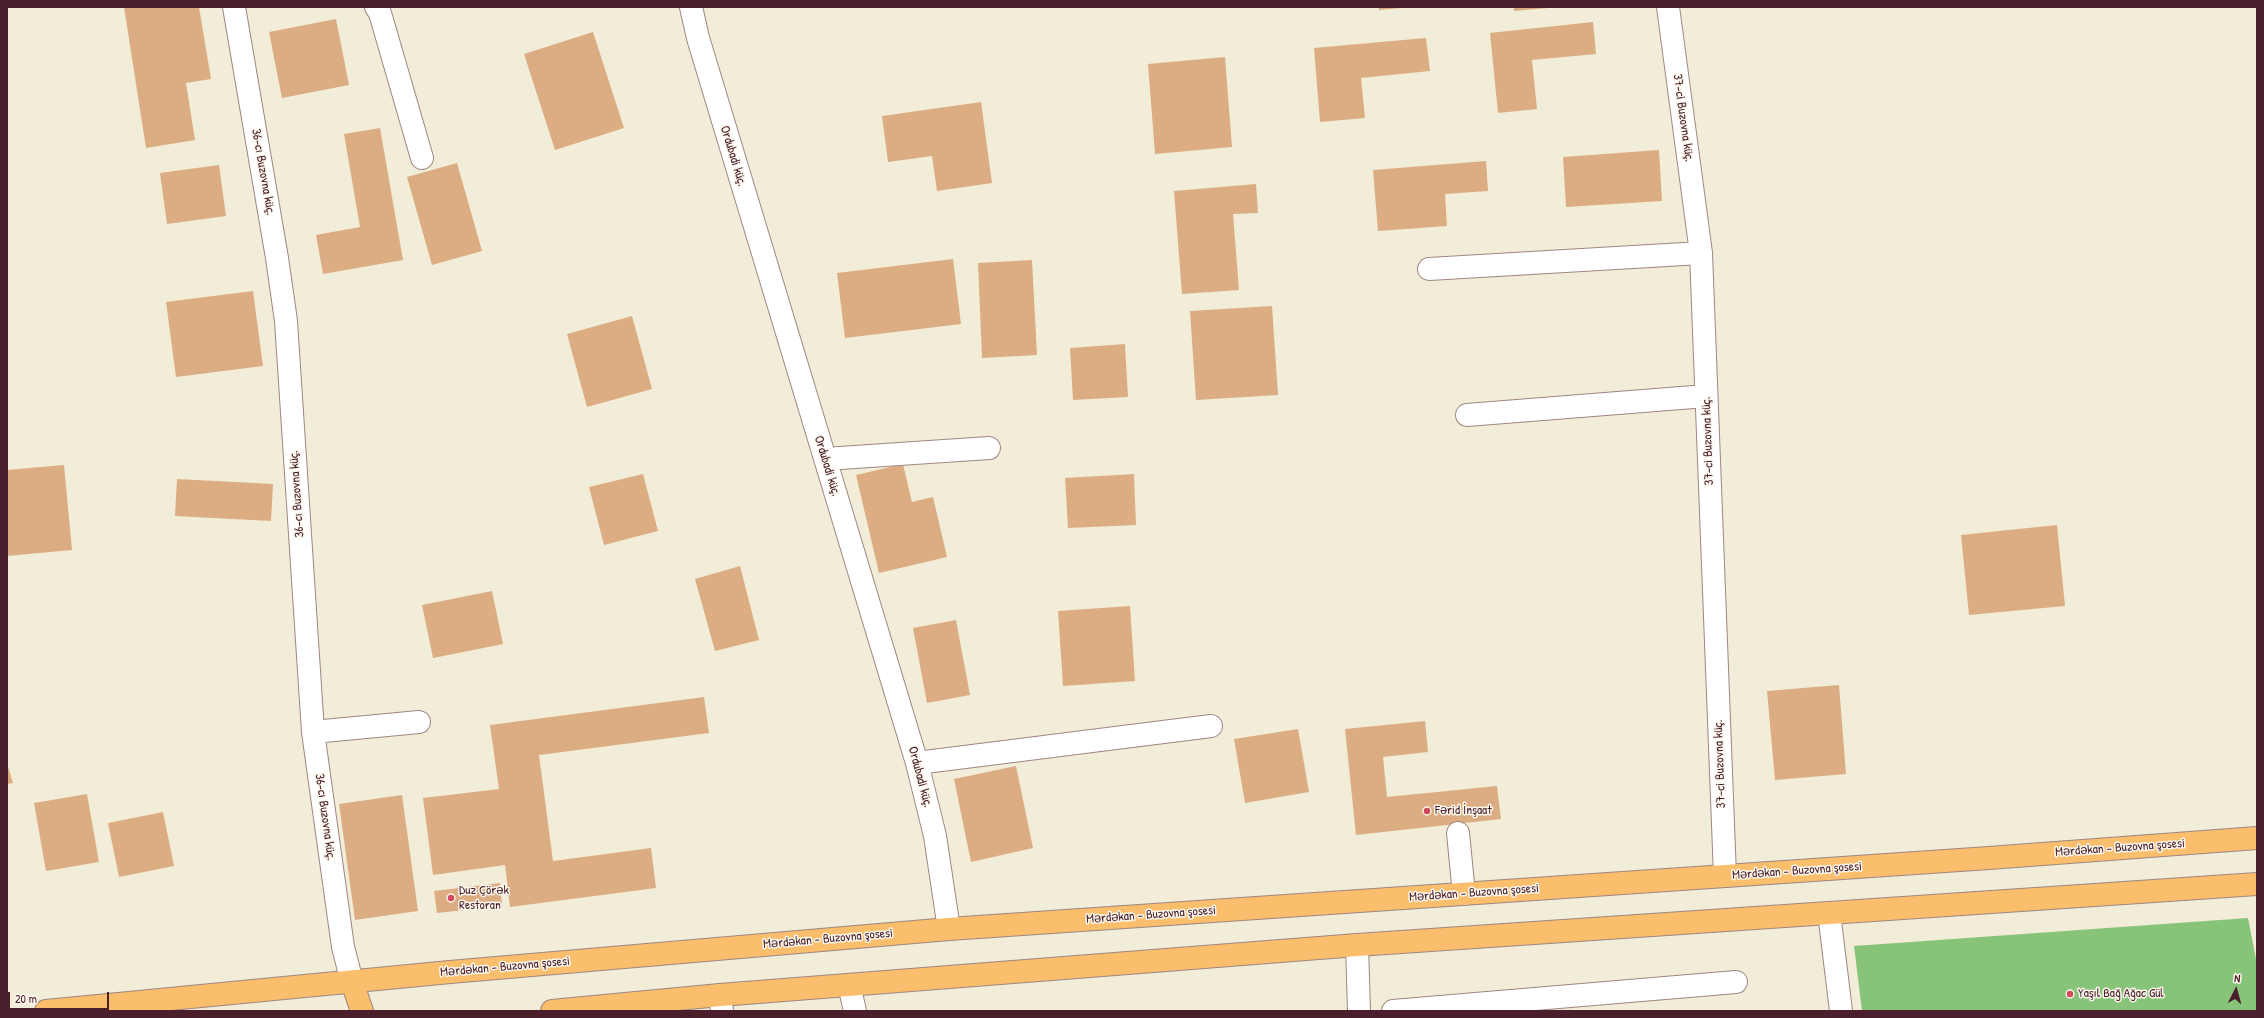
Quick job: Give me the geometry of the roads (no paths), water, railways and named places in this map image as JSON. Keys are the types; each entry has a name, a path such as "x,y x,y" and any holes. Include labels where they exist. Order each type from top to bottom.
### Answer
{"main road":[{"name":"Mərdəkan - Buzovna şosesi","path":"46,1011 352,982 949,929 2257,838"},
{"path":"552,1011 721,1003 850,985 1357,945 2257,884"},
{"path":"352,982 362,1011"}],"street":[{"name":"36-cı Buzovna küç.","path":"234,7 277,258 286,321 313,732 343,947 352,982"},
{"path":"376,7 380,13 422,158"},
{"name":"Ordubadi küç.","path":"690,7 698,38 917,763 935,836 949,929"},
{"name":"37-ci Buzovna küç.","path":"1668,7 1701,253 1725,876"},
{"path":"1428,269 1701,253"},
{"path":"1467,415 1706,396"},
{"path":"825,459 989,448"},
{"path":"313,732 419,722"},
{"path":"917,763 1211,726"},
{"path":"1458,833 1464,894"},
{"path":"1829,913 1841,1011"},
{"path":"1357,945 1359,1011"},
{"path":"1393,1011 1736,982"},
{"path":"850,985 855,1011"}],"place":[{"name":"Fərid İnşaat","path":"1427,811"},
{"name":"Duz Çörək Restoran","path":"451,898"},
{"name":"Yaşıl Bağ Ağac Gül","path":"2070,994"}]}
